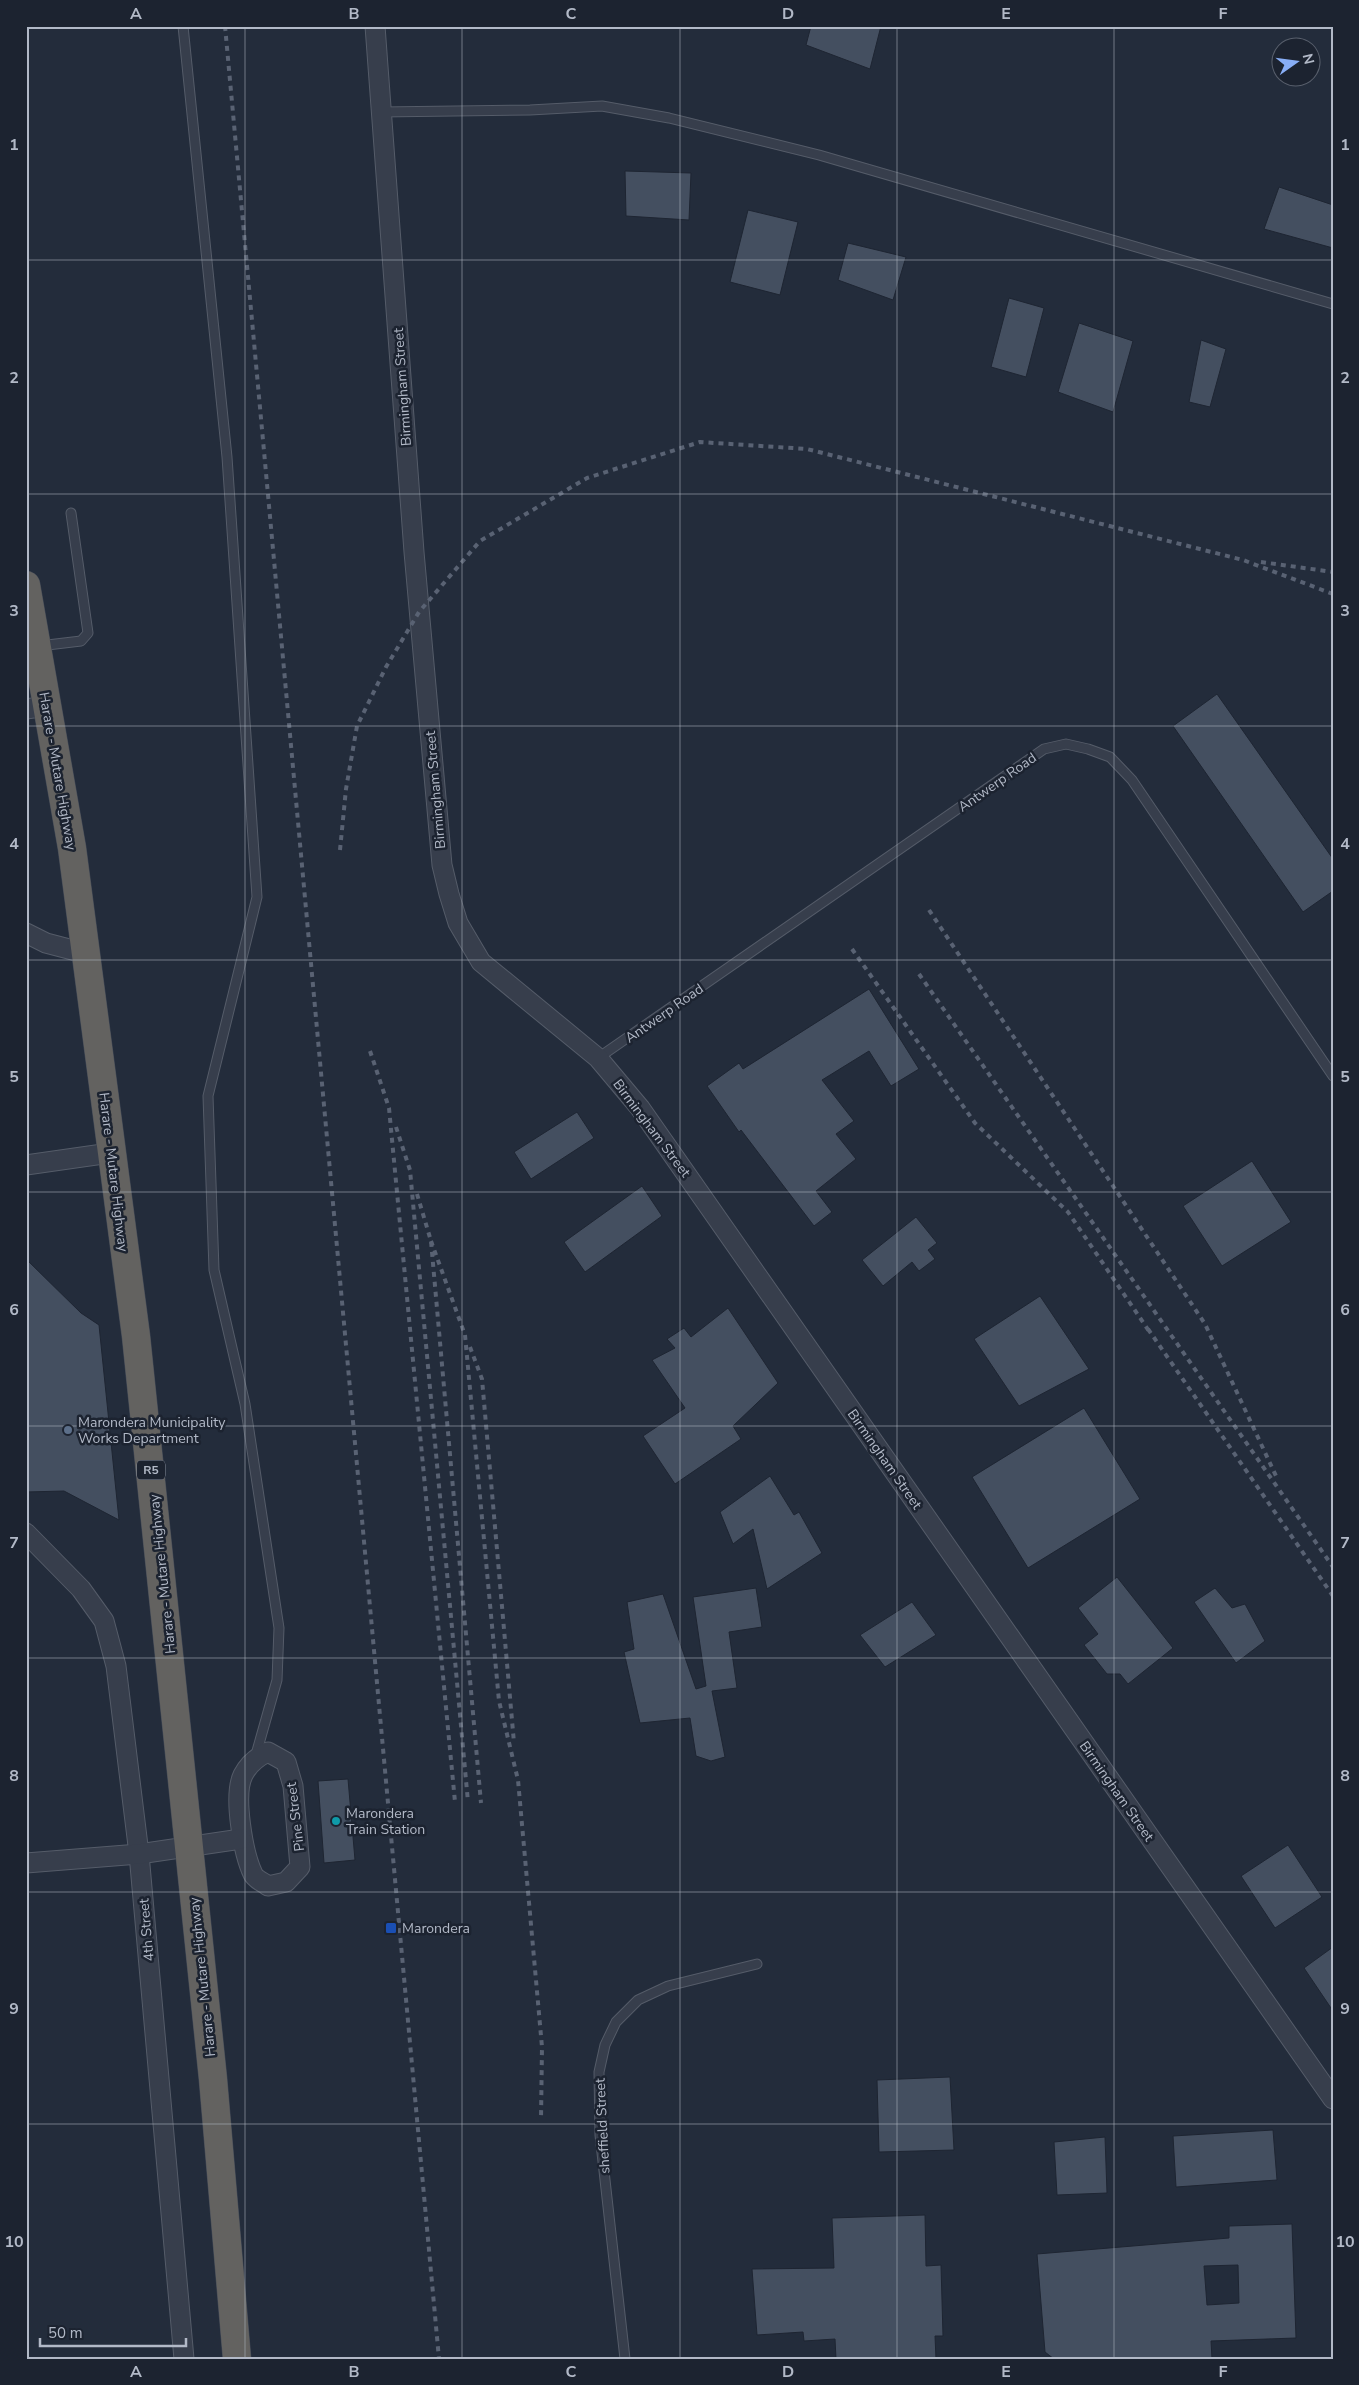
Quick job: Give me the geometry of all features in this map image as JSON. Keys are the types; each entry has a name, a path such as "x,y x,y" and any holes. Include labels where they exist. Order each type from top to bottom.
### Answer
{"highway":[{"name":"Harare - Mutare Highway","path":"26,585 37,647 36,708 72,848 88,954 110,1154 147,1434 189,1848 237,2359"}],"street":[{"name":"Birmingham Street","path":"375,26 414,552 442,865 458,923 481,962 598,1058 640,1108 1333,2099"},
{"path":"26,933 46,943 88,954"},
{"path":"26,1165 110,1154"},
{"name":"4th Street","path":"26,1533 81,1589 104,1621 116,1666 139,1854 184,2359"},
{"name":"Pine Street","path":"268,1752 286,1762 293,1786 300,1867 286,1882 268,1886 253,1876 241,1839 240,1801 242,1776 255,1758 268,1752"},
{"path":"26,1863 139,1854 241,1839"}],"lane":[{"path":"183,26 227,457 257,897 208,1096 214,1270 246,1404 279,1628 277,1680 255,1758"},
{"path":"382,112 530,110 602,106 669,118 819,155 1333,304"},
{"path":"37,647 81,641 88,634 71,513"},
{"name":"Antwerp Road","path":"598,1058 1044,749 1066,744 1110,757 1132,780 1333,1076"},
{"name":"sheffield Street","path":"625,2359 600,2135 599,2072 605,2045 616,2022 638,2000 668,1986 758,1964"}],"building":[{"path":"811,26 881,26 870,69 806,45"},
{"path":"625,171 691,173 689,220 626,216"},
{"path":"1279,187 1333,205 1333,248 1264,229"},
{"path":"748,210 798,222 780,295 730,282"},
{"path":"848,243 906,257 893,300 838,280"},
{"path":"1009,298 1044,308 1026,377 991,367"},
{"path":"1079,323 1133,341 1113,412 1058,392"},
{"path":"1201,340 1226,349 1210,407 1189,402"},
{"path":"1217,694 1333,859 1333,891 1303,912 1173,726"},
{"path":"869,989 919,1069 891,1086 869,1051 822,1080 854,1121 836,1134 856,1159 816,1191 832,1212 814,1226 741,1130 739,1132 707,1086 739,1063 743,1069"},
{"path":"577,1112 594,1138 531,1179 514,1152"},
{"path":"1252,1161 1291,1222 1222,1266 1183,1206"},
{"path":"642,1186 662,1216 585,1272 564,1242"},
{"path":"916,1217 937,1243 928,1250 935,1259 919,1271 912,1262 883,1286 862,1260"},
{"name":"Marondera Municipality Works Department","path":"26,1259 81,1313 99,1325 119,1520 64,1491 26,1492"},
{"path":"1040,1296 1089,1369 1019,1406 974,1339"},
{"path":"728,1308 778,1383 733,1426 741,1439 675,1484 643,1436 685,1408 652,1360 675,1348 667,1339 684,1328 691,1337"},
{"path":"1084,1408 1140,1499 1028,1568 972,1477"},
{"path":"770,1476 794,1515 799,1512 822,1553 767,1589 753,1529 733,1544 720,1512"},
{"path":"1117,1577 1173,1648 1128,1684 1120,1674 1107,1674 1084,1645 1098,1634 1078,1608"},
{"path":"756,1588 762,1627 729,1632 737,1688 712,1691 725,1757 711,1761 696,1756 690,1718 640,1723 624,1652 634,1649 627,1602 663,1594 696,1689 706,1686 693,1597"},
{"path":"1215,1588 1232,1608 1245,1604 1265,1641 1236,1663 1194,1602"},
{"path":"912,1602 936,1635 885,1667 860,1635"},
{"name":"Marondera Train Station","path":"348,1779 355,1860 324,1863 318,1781"},
{"path":"1288,1845 1322,1897 1275,1928 1241,1876"},
{"path":"1333,1947 1333,2011 1304,1968"},
{"path":"950,2077 954,2150 879,2152 877,2080"},
{"path":"1273,2130 1277,2180 1176,2187 1173,2136"},
{"path":"1105,2137 1107,2193 1057,2195 1054,2142"},
{"path":"925,2215 926,2266 941,2265 943,2336 935,2336 936,2359 836,2359 835,2339 804,2341 803,2332 757,2335 752,2269 834,2268 832,2218"},
{"path":"1292,2224 1296,2338 1211,2341 1212,2359 1054,2359 1045,2352 1037,2254 1229,2238 1229,2226","holes":["1238,2265 1239,2303 1207,2305 1204,2266"]}],"railway":[{"path":"225,26 439,2359"},
{"path":"340,850 346,789 357,726 386,667 419,612 480,541 587,478 700,442 807,449 1243,560 1333,594"},
{"path":"1261,562 1333,572"},
{"path":"929,910 1205,1324 1276,1476"},
{"path":"852,949 975,1123 1068,1212 1151,1334"},
{"path":"919,974 1333,1567"},
{"path":"370,1051 389,1108 455,1802"},
{"path":"396,1127 410,1170 468,1802"},
{"path":"417,1194 431,1241 481,1803"},
{"path":"431,1241 465,1335 499,1701 518,1780 542,2047 541,2120"},
{"path":"1148,1329 1333,1596"},
{"path":"470,1347 482,1379 514,1743"}],"place":[{"name":"Marondera Municipality Works Department","path":"68,1430"},
{"name":"Marondera Train Station","path":"336,1821"},
{"name":"Marondera","path":"391,1928"}]}
